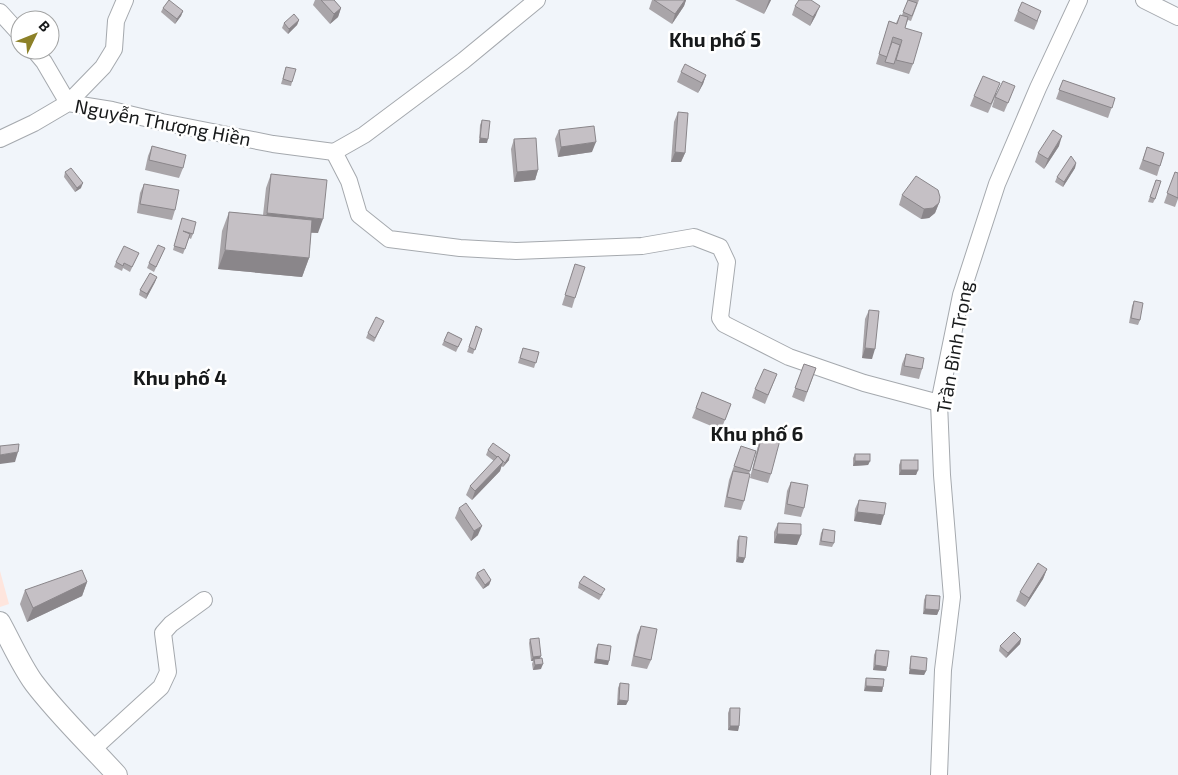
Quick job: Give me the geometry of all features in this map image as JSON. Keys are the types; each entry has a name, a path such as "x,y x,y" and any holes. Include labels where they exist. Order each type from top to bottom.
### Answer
{"street":[{"path":"42,60 68,103 103,67 114,49 116,20 125,0"},
{"path":"538,0 463,61 364,135 334,152 349,181 359,215 389,239 460,248 516,251 642,246 694,237 720,247 726,262 720,318 724,324 789,358 864,383 939,403"},
{"name":"Trần Bình Trọng","path":"939,775 943,670 952,597 942,475 939,403 960,295 996,184 1079,0"},
{"path":"1144,0 1178,17"},
{"path":"0,12 10,23"},
{"name":"Nguyễn Thượng Hiền","path":"0,139 34,123 68,103 112,110 273,144 334,152"},
{"path":"93,749 161,687 168,672 163,633 171,624 204,600"},
{"path":"0,622 33,682 73,730 116,775"}],"shaded area":[{"path":"0,571 9,604 0,607"}],"building":[{"path":"169,0 183,11 177,19 163,8"},
{"path":"321,0 334,0 341,8 334,14"},
{"path":"654,0 685,0 675,14"},
{"path":"799,0 811,0 820,6 813,17 795,6"},
{"path":"908,0 917,3 912,16 903,12"},
{"path":"1022,2 1041,11 1037,21 1018,11"},
{"path":"294,14 299,20 289,29 284,23"},
{"path":"900,15 908,17 905,28 922,33 913,64 896,60 902,40 893,37 887,57 879,54 889,21 897,24"},
{"path":"892,42 900,45 894,64 885,62"},
{"path":"685,64 706,75 702,83 681,72"},
{"path":"286,67 296,69 292,82 283,79"},
{"path":"983,76 1000,83 991,104 974,96"},
{"path":"1063,80 1115,98 1112,108 1059,90"},
{"path":"1003,81 1015,86 1008,103 995,97"},
{"path":"678,112 688,113 685,153 675,152"},
{"path":"482,120 490,121 488,139 480,138"},
{"path":"594,126 596,142 561,147 559,130"},
{"path":"1053,130 1062,136 1048,159 1038,153"},
{"path":"536,138 538,170 517,172 514,139"},
{"path":"152,146 186,155 183,168 149,160"},
{"path":"1147,147 1164,153 1160,166 1143,160"},
{"path":"1071,156 1076,163 1064,182 1057,177"},
{"path":"71,168 83,183 77,188 65,172"},
{"path":"1175,172 1178,173 1178,198 1167,193"},
{"path":"271,174 327,180 323,219 267,213"},
{"path":"916,176 938,190 939,203 933,208 924,209 902,195"},
{"path":"1156,180 1161,181 1155,199 1150,197"},
{"path":"144,184 179,190 175,210 140,204"},
{"path":"229,212 312,220 309,258 225,250"},
{"path":"182,218 196,222 193,234 183,231 190,234 185,249 174,246"},
{"path":"158,245 165,248 156,267 149,263"},
{"path":"124,246 139,253 132,267 124,263 123,266 116,262"},
{"path":"575,264 585,267 575,298 565,295"},
{"path":"150,273 157,277 147,294 140,290"},
{"path":"1134,301 1143,303 1140,320 1131,318"},
{"path":"869,310 879,311 875,349 865,348"},
{"path":"376,317 384,321 375,338 368,333"},
{"path":"476,326 482,329 475,350 469,347"},
{"path":"448,332 462,339 458,347 444,341"},
{"path":"523,348 539,352 536,363 520,358"},
{"path":"906,354 924,358 922,369 904,366"},
{"path":"804,364 816,368 807,392 795,388"},
{"path":"764,369 777,374 768,395 755,389"},
{"path":"702,392 731,404 725,420 696,408"},
{"path":"762,436 780,440 771,474 753,469"},
{"path":"493,443 510,455 505,463 488,450"},
{"path":"19,444 18,452 0,455 0,446"},
{"path":"741,446 756,451 750,471 734,466"},
{"path":"855,454 870,454 870,461 855,461"},
{"path":"498,456 503,462 475,491 470,486"},
{"path":"901,460 918,460 918,470 901,470"},
{"path":"733,471 750,474 744,501 727,497"},
{"path":"791,482 808,485 804,508 787,504"},
{"path":"859,500 886,503 884,515 857,512"},
{"path":"466,503 482,526 474,531 459,508"},
{"path":"778,523 801,524 801,535 777,534"},
{"path":"823,529 835,531 834,543 821,541"},
{"path":"739,536 747,537 745,558 738,557"},
{"path":"1038,563 1047,569 1029,598 1020,592"},
{"path":"484,569 491,580 485,585 477,573"},
{"path":"82,570 87,582 33,608 25,590"},
{"path":"584,576 605,589 601,595 579,583"},
{"path":"926,595 940,596 939,610 925,609"},
{"path":"641,626 657,629 651,660 634,656"},
{"path":"1014,632 1021,639 1008,653 1000,646"},
{"path":"539,638 541,656 533,657 530,639"},
{"path":"598,644 611,646 609,661 596,659"},
{"path":"876,650 889,651 887,667 875,665"},
{"path":"911,656 927,658 926,671 910,669"},
{"path":"542,658 543,664 535,665 534,659"},
{"path":"866,678 884,679 883,687 866,686"},
{"path":"620,683 629,684 628,701 619,700"},
{"path":"730,708 740,708 739,726 730,726"}],"district":[{"name":"Khu phố 5","path":"715,39"},
{"name":"Khu phố 4","path":"180,377"},
{"name":"Khu phố 6","path":"757,433"}]}
